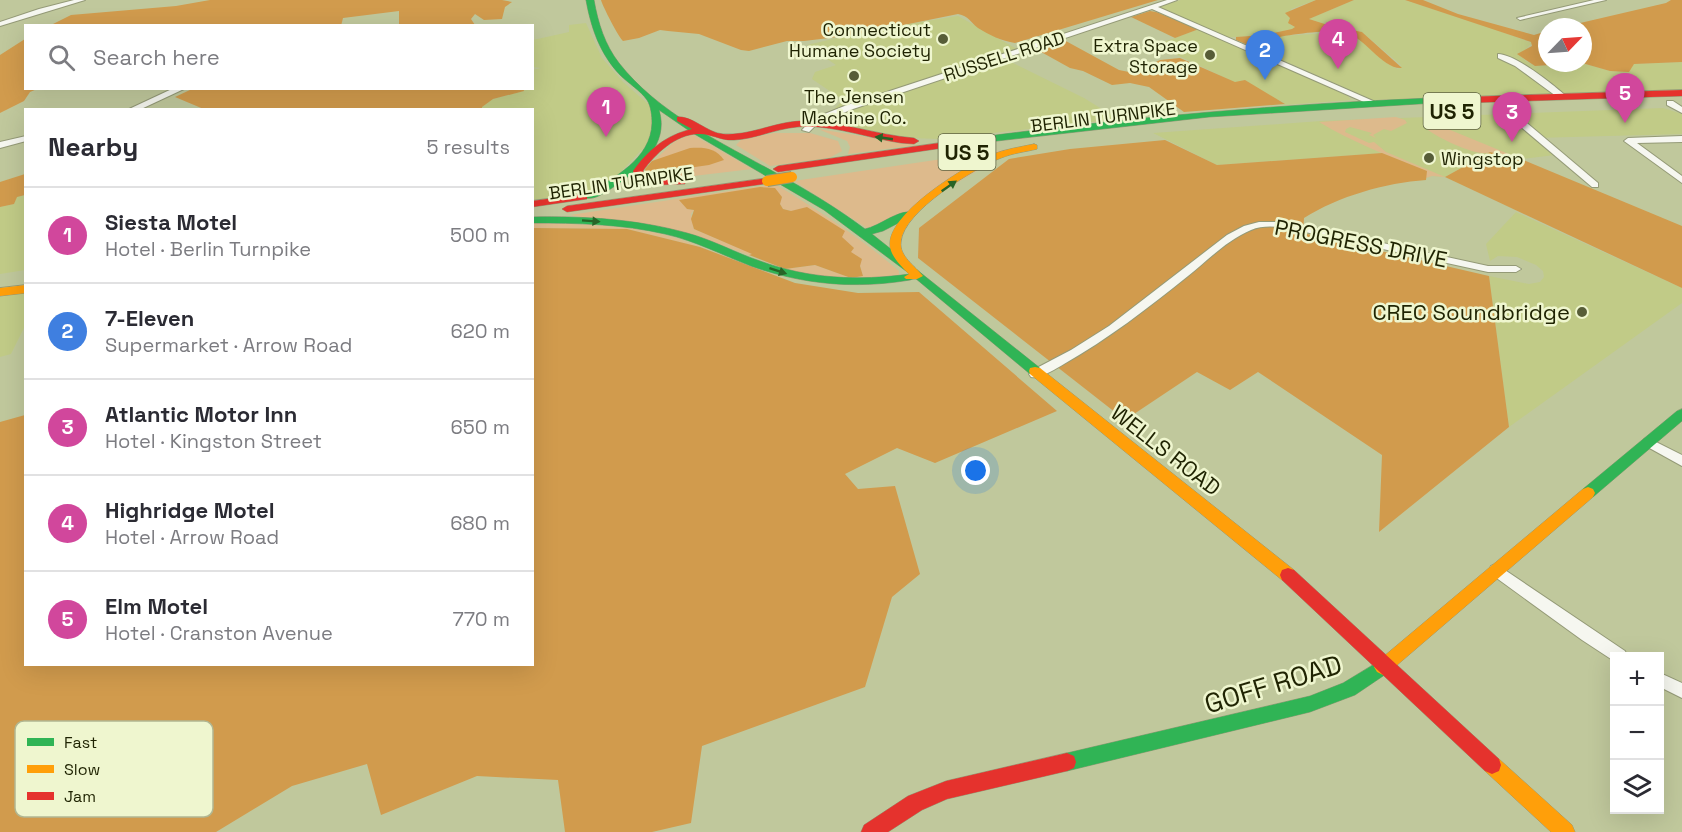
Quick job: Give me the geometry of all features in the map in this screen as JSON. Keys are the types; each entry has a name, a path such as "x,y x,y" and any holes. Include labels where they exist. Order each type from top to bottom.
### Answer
{"main road":[{"path":"590,0 592,20 609,54 622,72 651,98 680,119 715,135 743,135"},
{"name":"BERLIN TURNPIKE","path":"534,204 1173,117 1376,104 1682,93"},
{"path":"1657,94 1678,105"},
{"path":"651,98 659,113 659,129 639,171 644,179 655,182 689,182"},
{"path":"1376,104 1398,113"},
{"name":"BERLIN TURNPIKE","path":"534,214 1143,129 1284,118 1678,105"},
{"name":"WELLS ROAD","path":"680,119 802,192 862,233 917,276 1035,374 1278,567 1565,832"},
{"path":"716,141 784,125 898,140 944,142 1005,138"},
{"path":"813,128 840,138 846,147 840,156 820,164"},
{"path":"862,233 889,224 919,207 980,165 1002,154 1143,129"},
{"path":"590,196 613,183 672,139 698,131"},
{"path":"534,220 593,221 665,231 704,242 773,269 827,282 862,285 917,276 897,251 895,241 900,227 919,207"},
{"path":"0,292 24,289"},
{"name":"GOFF ROAD","path":"871,832 915,803 946,790 1295,708 1345,691 1384,665 1682,414"}],"street":[{"path":"0,24 41,10 82,0"},
{"name":"RUSSELL ROAD","path":"813,128 834,113 1174,0"},
{"path":"1574,0 1584,4"},
{"path":"1520,18 1603,0"},
{"path":"1152,7 1376,104"},
{"path":"1501,56 1518,64 1563,97"},
{"path":"136,108 177,90"},
{"path":"1505,109 1595,185"},
{"path":"1682,138 1628,141 1682,180"},
{"path":"0,145 24,139"},
{"name":"PROGRESS DRIVE","path":"1035,374 1112,330 1233,236 1250,227 1265,224 1285,225 1477,267 1516,268"},
{"path":"1648,442 1682,460"},
{"path":"1496,570 1612,652"},
{"path":"1664,683 1682,692"}],"shaded area":[{"path":"210,0 502,0 512,2 505,7 502,19 484,20 475,14 471,19 474,24 399,24 399,11 343,18 342,24 53,24 71,15 176,6"},
{"path":"601,0 1158,0 1015,43 987,33 958,14 854,35 787,41 749,51 699,34 660,30 623,41"},
{"path":"1181,0 1316,0 1291,9 1290,25 1295,27 1292,29 1264,35 1227,37 1161,9 1161,6"},
{"path":"1316,0 1354,0 1309,19 1362,32 1402,68 1388,64 1359,40 1344,32 1285,36 1270,39 1253,47 1236,40 1236,37 1264,35 1292,29 1295,27 1288,23 1290,18 1285,13"},
{"path":"1354,0 1405,0 1532,43 1524,51 1518,53 1526,61 1538,66 1538,72 1592,72 1592,66 1610,71 1634,64 1682,62 1682,90 1373,100 1253,47 1266,40 1282,36 1344,32 1354,35 1388,64 1398,69 1401,65 1362,32 1309,19"},
{"path":"1405,0 1423,0 1458,14 1534,35 1538,34 1538,66 1517,54 1532,46 1531,42"},
{"path":"1671,0 1682,0 1682,62 1634,64 1629,72 1610,71 1592,66 1592,20"},
{"path":"1150,11 1199,29 1175,38 1131,17"},
{"path":"958,16 1017,49 832,111 843,100 812,79 815,72 836,65 807,45 871,30"},
{"path":"586,23 602,58 623,82 654,109 655,136 611,182 584,193 534,200 534,108 481,107 493,99 523,90 534,90 534,70 541,68 534,67 534,40 569,32 569,25"},
{"path":"1199,29 1284,66 1348,96 1351,100 1284,105 1283,102 1267,95 1245,80 1236,83 1156,45"},
{"path":"24,40 24,90 35,90 30,92 24,101 0,113 0,55"},
{"path":"1064,40 1119,70 1134,73 1160,60 1180,58 1235,82 1245,80 1285,104 1184,112 1149,87 1130,83 1112,85 1083,71 1070,68 1034,48"},
{"path":"1003,58 1084,98 1118,119 939,139 910,138 834,124 834,118 849,110"},
{"path":"190,90 524,91 493,99 482,108 201,108 175,97"},
{"path":"1663,108 1682,114 1682,134 1535,138 1555,155 1521,159 1490,152 1445,177 1426,178 1426,171 1382,153 1217,165 1153,133 1321,121"},
{"path":"1396,117 1407,123 1391,131 1384,129 1373,135 1376,138 1369,135 1372,133 1350,127 1345,132 1369,143 1374,142 1386,152 1445,177 1426,178 1426,171 1358,142 1319,122"},
{"path":"1438,125 1521,159 1460,147 1428,130"},
{"path":"818,129 916,145 848,154 850,147 847,141"},
{"path":"774,133 810,133 838,141 842,151 829,158 770,166 736,145 741,140"},
{"path":"690,135 752,169 660,180 645,169 675,141"},
{"path":"1165,140 1217,165 1382,153 1427,171 1426,180 1395,184 1363,192 1318,210 1304,218 1303,233 1489,276 1509,427 1379,532 1382,455 1258,372 1230,390 1197,372 1125,420 918,258 919,228 1009,159 1070,149"},
{"path":"690,148 709,149 724,160 709,165 646,174 645,169 652,161"},
{"path":"1016,148 902,215 867,228 794,181"},
{"path":"1490,152 1521,159 1682,226 1682,288 1445,177"},
{"path":"24,174 24,195 17,197 14,204 0,207 0,182"},
{"path":"775,184 854,236 899,271 899,275 833,281 785,269 815,265 851,278 863,276 860,266 791,211 783,209 780,204 683,203 687,209 694,210 691,214 694,229 753,254 749,255 699,237 570,215"},
{"path":"760,187 775,188 782,197 780,204 783,209 791,211 807,207 845,231 842,237 854,248 851,252 862,259 860,266 863,276 851,278 815,265 785,269 749,255 752,254 694,229 691,219 694,210 687,209 679,200"},
{"path":"24,195 24,270 0,274 0,207 14,204 16,197"},
{"name":"CREC Soundbridge","path":"1516,212 1682,288 1682,303 1509,427 1489,276 1529,284 1540,282 1544,277 1543,271 1536,265 1517,257 1498,256 1490,261 1486,244"},
{"path":"534,223 596,225 639,230 680,239 700,247 627,229 534,228"},
{"path":"534,228 627,229 700,247 795,283 858,293 919,292 1057,411 935,463 897,448 845,474 858,489 895,486 920,574 892,597 865,687 702,746 691,823 652,832 565,832 558,780 477,776 381,815 367,764 292,786 216,832 0,832 0,422 24,415 24,666 534,666"},
{"path":"24,293 24,328 11,354 0,357 0,297"}],"traffic: fast":[{"path":"590,0 597,30 605,48 616,65 645,94 695,130 802,192 855,227 908,266 1035,371"},
{"path":"590,196 632,169 652,145 656,131 656,115 651,98"},
{"path":"988,139 1209,114 1431,101"},
{"path":"862,233 879,229 908,214"},
{"path":"534,220 610,222 648,227 703,241 754,263 792,275 830,281 870,282 910,277"},
{"path":"1588,493 1682,414"},
{"path":"1067,762 1310,704 1349,689 1383,667"}],"traffic: slow":[{"path":"910,277 917,276 899,255 895,246 899,230 908,217 952,181 982,164 1003,154 1034,147"},
{"path":"767,181 792,177"},
{"path":"0,292 24,289"},
{"path":"1035,371 1288,575"},
{"path":"1383,667 1588,493"},
{"path":"1492,765 1565,832"}],"traffic: jam":[{"path":"1431,101 1682,93"},
{"path":"680,119 722,137 744,136 787,126 809,124 914,141"},
{"path":"681,182 655,182 641,177 638,171 664,144 698,131"},
{"path":"778,169 988,139"},
{"path":"567,209 767,181"},
{"path":"534,204 583,197"},
{"path":"1288,575 1492,765"},
{"path":"871,832 915,803 946,790 1067,762"}],"place":[{"name":"Connecticut Humane Society","path":"943,39"},
{"name":"Extra Space Storage","path":"1210,55"},
{"name":"Highridge Motel","path":"1338,69"},
{"name":"The Jensen Machine Co.","path":"854,76"},
{"name":"7-Eleven","path":"1265,80"},
{"name":"Elm Motel","path":"1625,123"},
{"name":"Siesta Motel","path":"606,137"},
{"name":"Atlantic Motor Inn","path":"1512,142"},
{"name":"Wingstop","path":"1429,158"},
{"name":"CREC Soundbridge","path":"1582,312"}]}
